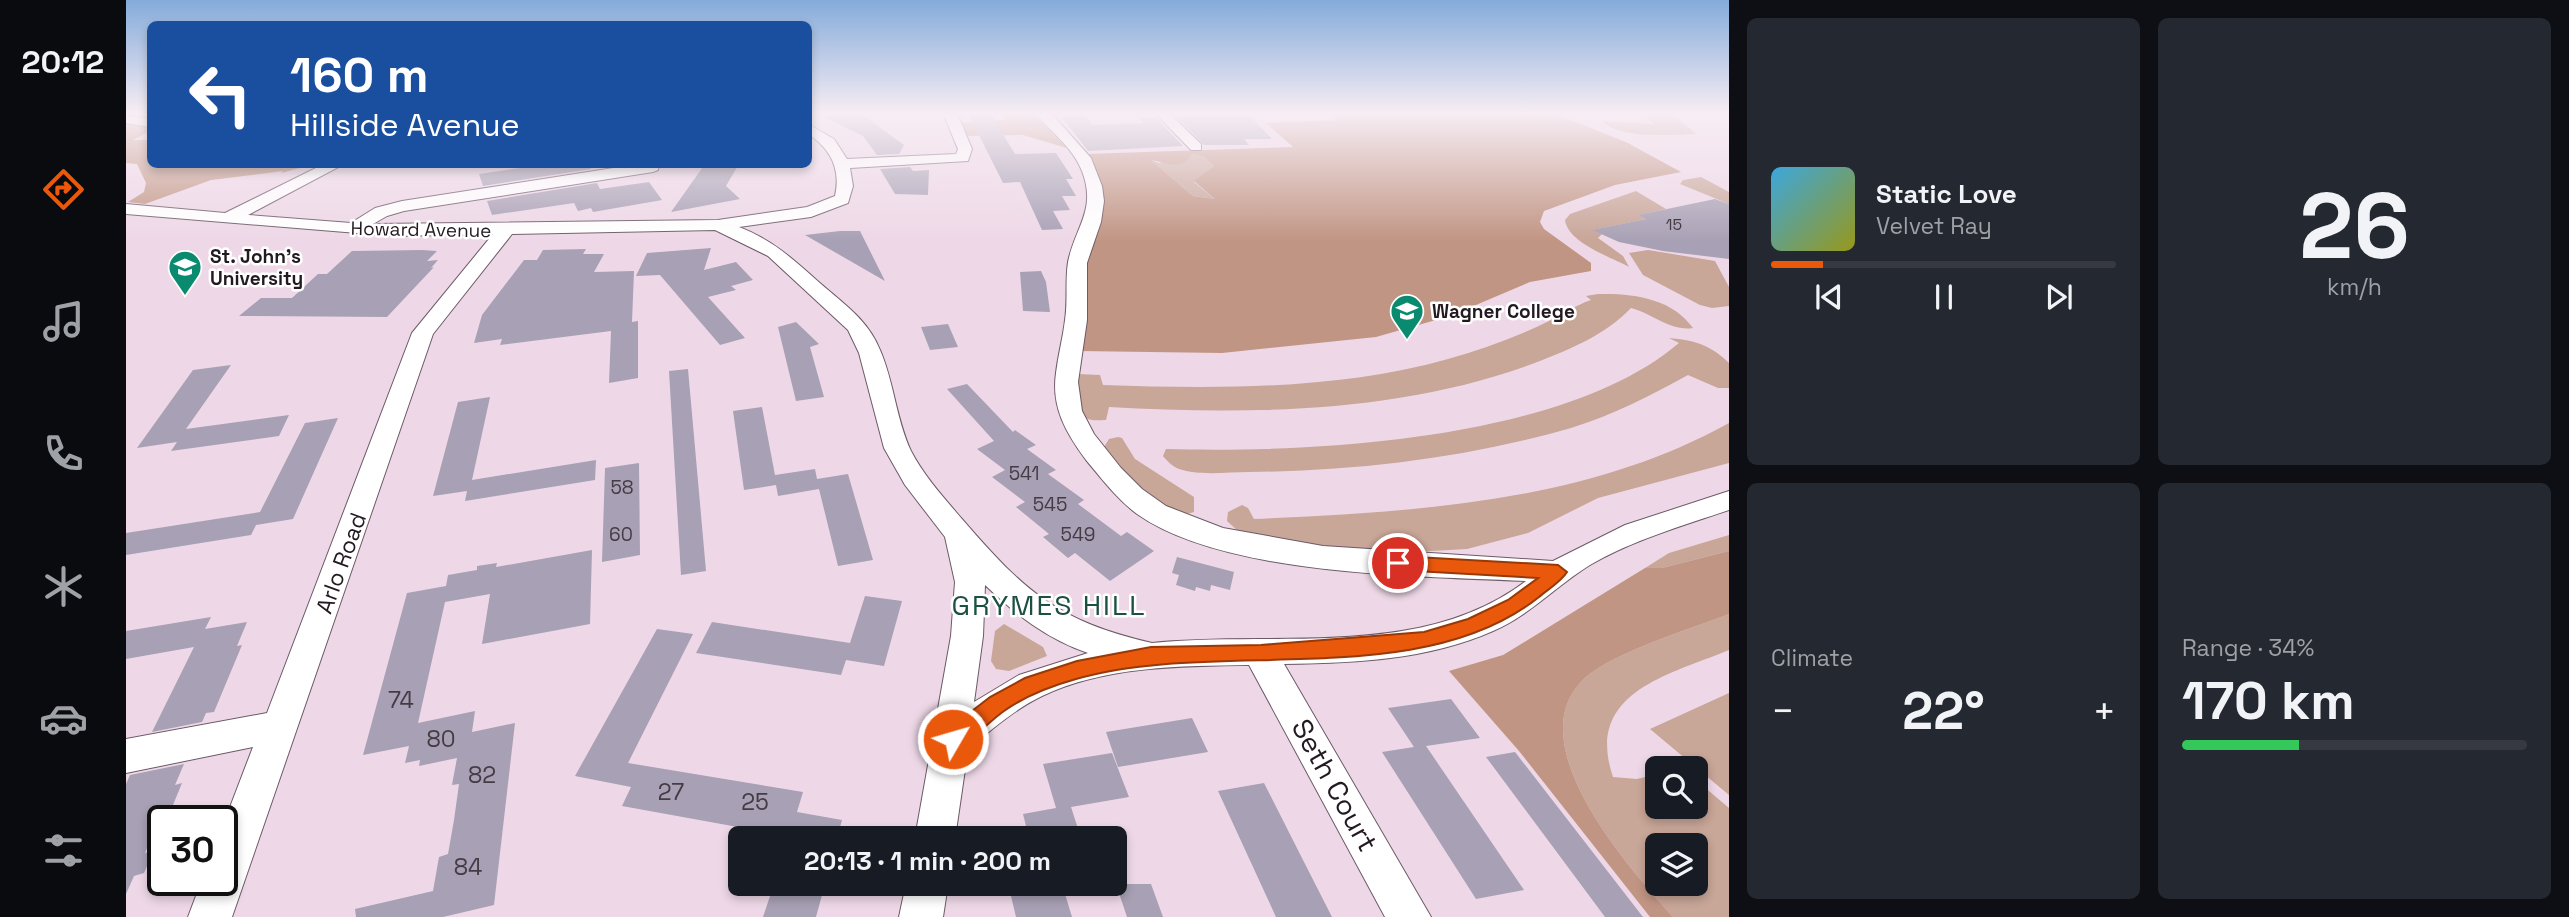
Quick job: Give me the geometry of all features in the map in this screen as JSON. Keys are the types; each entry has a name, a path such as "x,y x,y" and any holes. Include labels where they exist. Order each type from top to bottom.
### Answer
{"street":[{"path":"782,242 799,223 814,214 849,207 859,200 845,156"},
{"path":"849,164 963,158 963,156"},
{"path":"1083,156 1096,196 1091,226 1078,258 1076,320 1065,387 1068,406 1078,429 1133,497 1181,526 1224,539 1307,556 1355,562 1558,572"},
{"path":"227,219 329,168"},
{"path":"356,229 381,212 402,206 647,168"},
{"name":"Howard Avenue","path":"126,209 356,229 717,225 814,214"},
{"name":"Howard Avenue","path":"717,225 782,242 857,327 868,344 878,391 897,448 954,528 1025,605 1057,626 1091,643 1151,656"},
{"name":"Arlo Road","path":"210,917 423,332 507,229"},
{"name":"Howard Avenue","path":"953,739 998,704 1033,685 1077,670 1151,656 1261,654 1424,640 1474,625 1515,605 1558,572 1632,533 1729,500"},
{"name":"Howard Avenue","path":"953,739 967,636 970,582 965,555 954,528"},
{"name":"Seth Court","path":"1261,654 1409,917"},
{"path":"126,756 280,726"},
{"path":"937,826 953,739"},
{"path":"921,917 925,896"}],"shaded area":[{"path":"126,156 147,156 147,168 300,168 281,173 283,171 211,180 145,204 128,202 144,192 146,183 137,164 126,163"},
{"path":"1086,156 1191,156 1179,164 1151,160 1193,196 1215,199 1194,181 1214,166 1199,156 1651,156 1681,172 1615,185 1544,211 1540,222 1544,229 1591,263 1591,271 1530,282 1450,316 1376,337 1222,353 1077,351 1082,270 1104,201 1103,188"},
{"path":"1185,156 1204,157 1214,166 1194,182 1215,199 1193,196 1151,160 1159,163"},
{"path":"1701,177 1729,192 1729,204 1680,184 1683,180"},
{"path":"1636,191 1666,209 1639,215 1646,219 1593,230 1602,234 1598,238 1623,256 1629,267 1582,242 1568,228 1565,220 1570,214"},
{"path":"1648,250 1715,261 1729,287 1729,306 1712,308 1700,305 1643,275 1629,253"},
{"path":"1598,294 1650,299 1674,310 1693,328 1669,325 1631,308 1600,333 1540,361 1488,378 1382,401 1272,410 1109,407 1106,420 1088,419 1083,416 1078,405 1078,374 1100,375 1103,385 1233,387 1320,382 1406,369 1448,359 1512,337 1591,300 1586,296"},
{"path":"1669,338 1702,344 1722,357 1729,363 1729,388 1718,388 1688,375 1631,404 1571,428 1452,455 1371,466 1204,473 1179,469 1163,456 1166,449 1292,448 1362,443 1505,421 1571,401 1630,376 1679,343"},
{"path":"1729,423 1729,463 1598,498 1528,533 1467,549 1413,552 1318,547 1238,531 1227,521 1228,512 1242,505 1248,508 1254,519 1314,516 1437,507 1558,487 1617,471 1674,450"},
{"path":"1122,438 1135,459 1194,497 1194,512 1180,516 1133,487 1104,447 1109,439"},
{"path":"1729,535 1729,551 1662,568 1645,568 1669,553"},
{"path":"1729,551 1729,614 1650,643 1609,662 1580,683 1565,710 1564,740 1572,773 1589,807 1645,885 1645,896 1655,896 1673,917 1650,917 1519,751 1449,671 1503,655 1645,568 1662,568"},
{"path":"1729,614 1729,650 1681,668 1638,691 1621,706 1610,725 1607,748 1613,777 1645,777 1645,819 1708,819 1708,790 1729,808 1729,917 1673,917 1655,896 1708,896 1708,833 1645,833 1645,885 1589,807 1572,773 1564,740 1565,710 1580,683 1609,662 1650,643"},
{"path":"1004,624 1043,647 1047,656 1009,671 996,669 991,661 995,631"},
{"path":"1729,693 1729,795 1708,777 1708,756 1682,756 1650,729"}],"building":[{"path":"989,156 1058,156 1073,179 1066,179 1076,196 1062,196 1070,210 1053,211 1063,229 1042,230 1020,182 1003,183"},
{"path":"910,167 913,171 929,170 928,195 895,194 880,169"},
{"path":"520,168 591,169 483,186 479,174"},
{"path":"702,168 737,168 726,186 740,199 671,212"},
{"path":"649,182 662,200 593,212 591,208 578,211 574,203 492,215 487,201 597,183 600,189"},
{"path":"1715,199 1729,204 1729,259 1663,251 1619,242 1592,230 1646,219 1638,215"},
{"path":"860,231 885,281 805,235"},
{"path":"711,248 704,270 736,262 753,280 731,286 736,290 708,297 745,338 720,345 660,275 636,276 647,253"},
{"path":"586,249 583,254 604,254 594,272 634,271 632,322 638,321 638,378 609,383 611,331 500,345 502,339 474,343 482,315 524,260 537,260 543,250"},
{"path":"352,251 437,251 427,261 438,260 387,317 239,316 261,298 292,298 318,274 327,274"},
{"path":"1041,271 1046,282 1050,312 1023,311 1020,272"},
{"path":"796,322 819,344 810,347 824,397 796,401 778,327"},
{"path":"948,324 958,347 930,350 921,327"},
{"path":"231,365 186,429 289,415 279,436 171,451 177,442 137,448 193,370"},
{"path":"688,369 706,571 681,575 669,371"},
{"path":"967,384 1013,432 1015,430 1036,445 1027,449 1056,470 1048,474 1084,500 1078,504 1121,536 1127,532 1154,551 1110,581 1075,553 1068,558 1043,537 1049,534 1016,507 1025,502 992,477 1005,470 977,449 994,441 947,389"},
{"path":"490,397 472,480 596,460 595,480 465,501 467,491 433,496 458,402"},
{"path":"762,407 775,475 815,469 817,479 848,474 873,560 838,566 819,489 778,496 776,485 744,490 733,411"},
{"path":"338,418 293,519 256,525 251,535 126,555 126,533 260,512 305,423"},
{"path":"639,463 640,555 602,562 605,468"},
{"path":"592,550 590,624 482,644 490,594 445,602 418,723 475,711 472,732 515,723 494,905 443,917 356,917 355,909 433,891 439,857 448,854 454,820 459,784 452,785 457,758 419,766 420,760 405,763 409,746 363,755 407,593 446,586 448,575 477,570 477,566 497,563 496,567"},
{"path":"1177,557 1234,572 1230,590 1211,585 1210,591 1196,587 1195,591 1176,585 1179,575 1172,573"},
{"path":"865,596 902,601 884,666 846,660 841,675 696,653 712,622 850,643"},
{"path":"211,617 205,629 247,622 237,646 242,645 214,712 206,713 202,722 152,732 194,647 126,659 126,631"},
{"path":"657,629 693,634 628,763 803,792 797,812 842,820 840,826 732,826 622,806 631,787 575,776"},
{"path":"1451,699 1480,738 1426,746 1524,890 1476,899 1382,752 1414,747 1388,708"},
{"path":"1192,718 1208,752 1118,767 1106,732"},
{"path":"1515,752 1643,917 1605,917 1486,757"},
{"path":"1112,753 1129,797 1071,807 1077,826 1026,826 1023,814 1056,808 1043,764"},
{"path":"184,764 175,785 182,783 173,805 147,805 147,866 144,873 134,876 126,894 126,784 130,775"},
{"path":"1264,783 1332,917 1276,917 1218,791"},
{"path":"1127,884 1151,884 1163,917 1127,917 1120,896 1127,896"},
{"path":"770,896 822,896 816,917 763,917"},
{"path":"1011,896 1066,896 1072,917 1016,917"}],"place":[{"name":"St. John's University","path":"185,297"},
{"name":"Wagner College","path":"1407,341"}],"district":[{"name":"GRYMES HILL","path":"1049,605"}],"route":[{"path":"953,739 998,704 1033,685 1077,670 1151,656 1261,654 1424,640 1474,625 1515,605 1546,584 1558,572 1398,563"}]}
